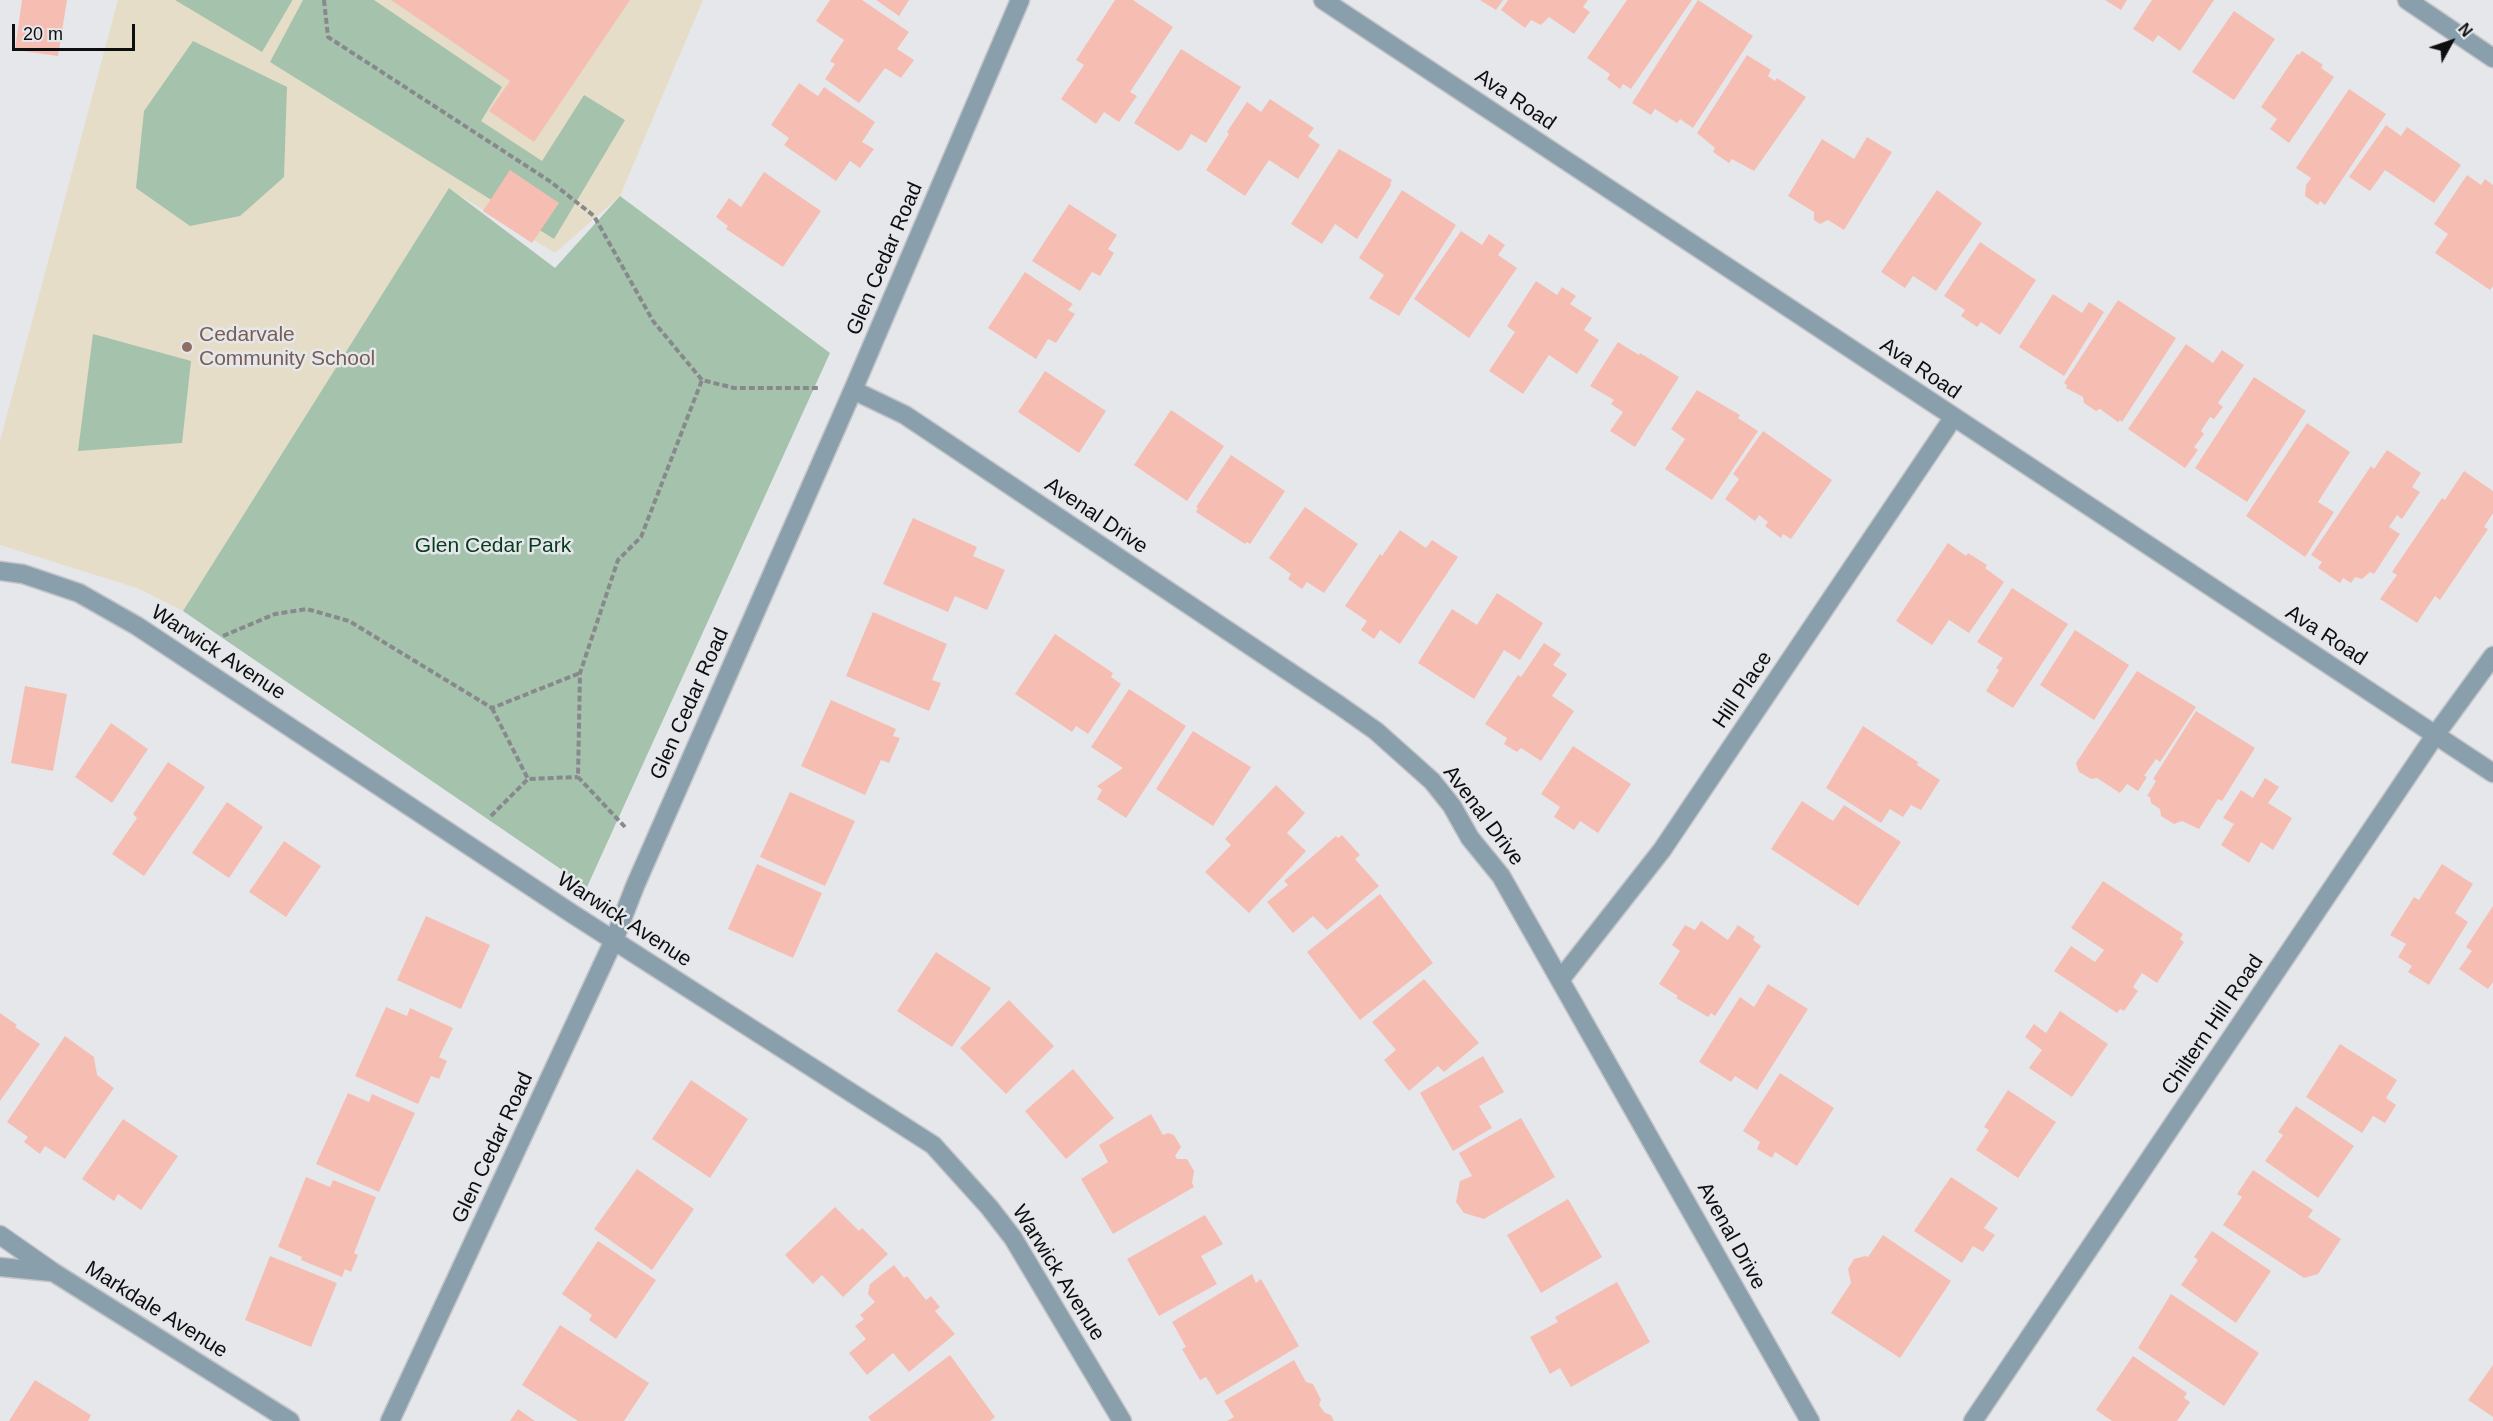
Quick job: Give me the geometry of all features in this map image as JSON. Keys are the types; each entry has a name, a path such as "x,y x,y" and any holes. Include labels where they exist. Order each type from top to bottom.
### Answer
{"street":[{"name":"Glen Cedar Road","path":"390,1421 614,940 635,886 853,390 1020,0"},
{"name":"Ava Road","path":"1323,0 2493,773"},
{"path":"2407,0 2493,58"},
{"name":"Avenal Drive","path":"853,390 905,415 1376,731 1432,781 1452,806 1470,838 1501,876 1810,1421"},
{"name":"Hill Place","path":"1560,980 1662,850 1953,418"},
{"name":"Warwick Avenue","path":"0,572 23,574 79,593 137,626 614,940 933,1145 989,1207 1013,1238 1122,1421"},
{"name":"Chiltern Hill Road","path":"1973,1421 2436,734 2493,656"},
{"name":"Markdale Avenue","path":"0,1235 53,1272 290,1421"},
{"path":"0,1267 53,1272"}],"path":[{"path":"324,0 328,37 551,182 594,216 653,321 702,380 734,388 790,387 853,390"},
{"path":"625,827 578,777 579,673 618,560 641,537 702,380"},
{"path":"223,636 275,614 307,609 349,621 492,708 528,779"},
{"path":"492,708 579,673"},
{"path":"491,816 528,779 578,777"}],"shaded area":[{"name":"Cedarvale Community School","path":"118,0 703,0 620,196 555,253 449,189 183,611 137,588 0,545 0,441"}],"green space":[{"path":"175,0 292,0 292,1 262,52"},
{"path":"303,0 374,0 502,87 481,121 542,161 584,95 625,120 554,239 270,62"},
{"path":"193,41 287,87 284,177 240,216 190,226 136,188 144,111"},
{"name":"Glen Cedar Park","path":"449,188 555,268 620,196 830,353 587,887 183,611"},
{"path":"93,334 191,361 182,443 78,451"}],"building":[{"path":"22,0 67,0 58,56 15,50"},
{"path":"391,0 630,0 534,142 489,111 510,81"},
{"path":"830,0 862,0 909,32 897,49 914,60 901,78 885,68 859,103 825,79 835,64 830,61 844,40 816,21"},
{"path":"876,0 909,0 899,16"},
{"path":"1115,0 1133,0 1173,27 1130,92 1137,96 1119,122 1104,112 1096,124 1061,99 1084,65 1076,60"},
{"path":"1480,0 1503,0 1496,10"},
{"path":"1508,0 1588,0 1583,7 1590,12 1574,34 1549,17 1541,25 1531,20 1525,28 1501,10"},
{"path":"1627,0 1692,0 1631,89 1623,84 1620,89 1607,79 1610,74 1587,58"},
{"path":"1698,0 1753,36 1693,128 1680,119 1677,123 1655,109 1651,115 1632,103"},
{"path":"2105,0 2127,0 2121,10"},
{"path":"2152,0 2214,0 2180,51 2158,35 2153,42 2133,29"},
{"path":"2234,11 2275,39 2234,100 2192,72"},
{"path":"1181,49 1241,87 1206,143 1191,134 1182,149 1178,151 1134,123"},
{"path":"2302,51 2323,65 2321,68 2334,77 2289,143 2270,129 2277,119 2261,107 2297,54 2299,55"},
{"path":"1747,55 1771,70 1768,76 1775,81 1777,78 1806,97 1754,171 1732,159 1729,163 1713,152 1715,148 1697,133"},
{"path":"799,83 818,96 824,87 875,122 862,142 874,149 860,168 850,161 836,181 784,145 789,138 771,125"},
{"path":"2349,89 2386,114 2325,205 2320,201 2318,205 2305,196 2306,185 2311,178 2296,168"},
{"path":"1270,99 1314,128 1308,136 1320,145 1298,179 1269,160 1245,196 1206,170 1247,102 1261,112"},
{"path":"2386,125 2401,136 2407,127 2461,165 2434,203 2385,170 2370,191 2349,177"},
{"path":"1867,137 1892,152 1844,230 1828,220 1820,224 1814,220 1814,212 1788,196 1822,139 1854,159"},
{"path":"1339,149 1392,180 1357,239 1335,224 1322,244 1291,224"},
{"path":"510,170 559,203 532,243 483,211"},
{"path":"764,172 821,211 783,267 726,229 728,226 716,217 729,198 741,207"},
{"path":"2467,175 2481,185 2485,179 2493,185 2493,286 2490,290 2435,253 2448,234 2434,224"},
{"path":"1402,190 1456,225 1399,316 1369,298 1384,275 1359,258"},
{"path":"1937,190 1982,223 1936,291 1913,276 1905,288 1881,272"},
{"path":"1069,204 1117,235 1108,249 1114,253 1100,276 1092,272 1080,291 1032,261"},
{"path":"1461,231 1482,245 1489,234 1505,245 1498,255 1517,268 1469,338 1414,299"},
{"path":"1980,242 2036,280 2000,335 1981,322 1977,327 1961,316 1965,310 1944,296"},
{"path":"1025,272 1073,304 1068,310 1075,314 1056,343 1048,339 1036,359 988,328"},
{"path":"1536,281 1557,295 1562,287 1576,296 1570,304 1592,318 1584,330 1599,340 1577,374 1549,355 1523,394 1489,371 1515,332 1507,326"},
{"path":"2053,294 2082,313 2089,302 2104,312 2064,376 2019,347"},
{"path":"2118,300 2176,338 2122,422 2084,403 2083,397 2066,388 2067,385 2064,383"},
{"path":"1618,342 1679,377 1635,447 1610,431 1623,412 1611,404 1614,400 1590,386"},
{"path":"2186,344 2213,363 2222,350 2244,365 2218,403 2223,407 2214,419 2210,417 2201,431 2204,434 2194,447 2198,450 2185,468 2128,429"},
{"path":"1045,371 1106,411 1079,453 1018,412"},
{"path":"2254,377 2306,411 2247,502 2195,468"},
{"path":"1697,390 1740,415 1738,418 1758,431 1712,500 1665,469 1685,439 1671,429"},
{"path":"1171,410 1224,446 1187,501 1134,465"},
{"path":"2307,423 2350,452 2318,502 2334,512 2305,557 2246,516"},
{"path":"1763,431 1832,480 1791,539 1783,534 1781,538 1765,526 1768,522 1759,515 1755,521 1725,499 1739,479 1733,474"},
{"path":"2387,450 2421,473 2412,487 2420,492 2402,519 2397,515 2389,527 2400,534 2374,574 2370,572 2362,579 2355,577 2351,583 2343,578 2340,583 2318,568 2322,562 2311,555 2371,466 2374,469"},
{"path":"1231,455 1285,491 1250,544 1247,542 1245,544 1196,512 1198,508 1196,507"},
{"path":"2464,471 2493,491 2493,513 2484,527 2488,529 2440,600 2435,596 2417,623 2380,599 2397,575 2392,572 2442,498 2445,500"},
{"path":"1305,507 1358,544 1324,593 1307,582 1302,589 1288,579 1291,574 1269,558"},
{"path":"913,518 977,547 973,556 1005,570 987,610 955,596 948,612 883,584"},
{"path":"1400,530 1426,548 1432,540 1458,557 1400,644 1380,630 1374,639 1361,630 1367,621 1345,606 1380,554 1382,556"},
{"path":"1948,543 1966,556 1968,553 1987,565 1985,568 2004,582 1969,633 1949,620 1932,645 1896,621"},
{"path":"2012,588 2068,624 2013,708 1986,691 1999,670 1996,668 2003,658 1977,642"},
{"path":"1497,593 1543,623 1520,660 1504,650 1474,699 1418,663 1452,609 1477,625"},
{"path":"873,612 947,644 932,680 941,683 929,711 846,676"},
{"path":"2075,630 2129,665 2094,720 2040,685"},
{"path":"1055,634 1113,673 1111,677 1121,684 1088,734 1076,726 1072,732 1015,694"},
{"path":"1544,643 1561,654 1553,665 1567,674 1552,696 1574,711 1541,761 1521,748 1517,752 1504,744 1507,738 1485,724 1518,675 1521,677"},
{"path":"2137,671 2196,707 2160,762 2156,759 2144,776 2147,777 2138,791 2127,784 2120,793 2097,778 2091,779 2079,772 2076,763"},
{"path":"25,686 67,694 53,771 11,763"},
{"path":"1129,689 1186,726 1126,818 1097,799 1102,790 1097,786 1123,768 1091,747"},
{"path":"831,700 896,729 893,736 900,738 889,763 881,760 865,795 801,766"},
{"path":"2196,711 2255,748 2222,801 2218,799 2199,829 2182,821 2174,824 2161,816 2160,809 2151,803 2150,797 2147,796 2156,781 2153,779"},
{"path":"111,723 148,749 112,803 75,777"},
{"path":"1863,726 1918,762 1917,765 1940,780 1921,810 1911,805 1903,817 1890,809 1881,823 1826,788"},
{"path":"1193,731 1251,767 1213,826 1156,789"},
{"path":"1573,746 1631,784 1598,833 1580,821 1574,830 1554,817 1560,807 1541,794"},
{"path":"168,762 205,787 144,876 112,854 137,818 133,814"},
{"path":"2265,778 2279,787 2268,803 2292,818 2273,850 2261,842 2249,863 2221,845 2234,824 2223,818 2241,790 2253,798"},
{"path":"1276,785 1305,813 1287,833 1306,851 1249,913 1205,872 1231,845 1225,839"},
{"path":"790,792 855,821 825,886 760,857"},
{"path":"1802,801 1833,821 1844,805 1901,842 1858,906 1771,849"},
{"path":"227,802 263,827 229,878 192,853"},
{"path":"1342,835 1360,855 1355,859 1379,886 1327,930 1313,916 1293,933 1267,902 1288,885 1284,881 1336,836 1338,838"},
{"path":"284,841 321,866 286,917 249,892"},
{"path":"757,864 822,893 793,958 728,929"},
{"path":"2442,864 2473,884 2455,913 2468,922 2429,985 2408,972 2412,966 2398,957 2406,944 2390,935 2414,897 2419,900"},
{"path":"2103,881 2183,934 2180,939 2184,942 2157,983 2142,973 2133,987 2138,991 2124,1011 2120,1009 2117,1013 2054,971 2071,946 2095,962 2104,950 2071,928"},
{"path":"1380,894 1433,963 1360,1020 1307,952"},
{"path":"2493,906 2493,982 2488,989 2459,969 2472,951 2466,947"},
{"path":"426,916 490,945 461,1009 397,980"},
{"path":"1701,921 1728,940 1738,925 1755,937 1753,940 1761,946 1715,1016 1711,1013 1708,1017 1676,998 1678,996 1659,984 1680,951 1672,945 1685,925 1695,930"},
{"path":"936,952 991,988 952,1047 897,1011"},
{"path":"1424,979 1479,1043 1444,1072 1438,1066 1409,1091 1384,1060 1396,1050 1372,1022"},
{"path":"1768,984 1808,1009 1757,1090 1735,1076 1731,1082 1699,1062 1740,997 1754,1007"},
{"path":"1009,1000 1054,1046 1006,1094 960,1048"},
{"path":"386,1007 407,1016 410,1008 453,1028 439,1057 447,1061 439,1079 431,1076 418,1104 355,1076"},
{"path":"2060,1011 2108,1044 2072,1097 2029,1068 2042,1050 2025,1037 2034,1024 2046,1033"},
{"path":"0,1013 17,1025 15,1027 40,1044 0,1101"},
{"path":"65,1036 94,1057 97,1075 114,1088 65,1159 45,1146 40,1154 24,1142 28,1137 7,1122"},
{"path":"2340,1044 2397,1080 2386,1098 2396,1105 2385,1123 2373,1116 2362,1133 2306,1097"},
{"path":"1483,1056 1504,1092 1479,1106 1492,1128 1453,1151 1420,1093"},
{"path":"1073,1069 1114,1118 1066,1159 1025,1111"},
{"path":"1780,1073 1834,1108 1797,1166 1775,1152 1772,1158 1757,1149 1760,1142 1743,1131"},
{"path":"691,1080 748,1119 710,1178 652,1139"},
{"path":"2008,1090 2056,1122 2018,1178 1976,1150 1989,1130 1984,1127"},
{"path":"348,1093 369,1102 372,1094 415,1113 379,1192 316,1164"},
{"path":"2296,1106 2354,1146 2318,1198 2265,1161 2283,1135 2278,1132"},
{"path":"1151,1114 1163,1135 1168,1133 1174,1135 1181,1147 1175,1156 1177,1159 1187,1159 1194,1171 1192,1183 1194,1187 1113,1234 1081,1179 1108,1162 1099,1145"},
{"path":"1521,1118 1555,1177 1484,1219 1464,1213 1456,1202 1460,1181 1472,1176 1459,1153"},
{"path":"123,1119 178,1156 141,1210 118,1194 114,1201 82,1179"},
{"path":"637,1169 694,1209 652,1270 594,1229"},
{"path":"2253,1170 2313,1210 2308,1217 2341,1239 2318,1274 2304,1278 2223,1225 2242,1197 2237,1194"},
{"path":"306,1177 330,1187 333,1180 376,1197 354,1253 358,1255 351,1272 345,1269 342,1277 301,1260 302,1257 278,1247"},
{"path":"1951,1177 1998,1208 1984,1228 1995,1235 1983,1252 1973,1246 1962,1263 1914,1231"},
{"path":"1568,1199 1602,1257 1541,1293 1507,1235"},
{"path":"835,1207 859,1231 862,1228 888,1254 843,1297 822,1275 813,1284 785,1255"},
{"path":"1205,1215 1223,1244 1201,1256 1217,1284 1159,1316 1127,1259"},
{"path":"2212,1231 2271,1271 2236,1323 2181,1285 2198,1260 2194,1257"},
{"path":"1883,1235 1951,1281 1900,1358 1831,1313 1851,1283 1848,1269 1854,1259 1868,1257"},
{"path":"598,1241 656,1280 616,1339 589,1320 592,1315 562,1294"},
{"path":"270,1256 337,1283 311,1347 245,1320"},
{"path":"894,1265 904,1278 907,1276 926,1300 931,1296 940,1307 935,1311 955,1334 909,1372 893,1353 867,1375 849,1353 866,1339 855,1326 864,1319 860,1315 875,1302 868,1294 870,1284"},
{"path":"1252,1274 1256,1283 1261,1279 1299,1346 1217,1395 1206,1377 1200,1380 1182,1349 1186,1347 1172,1322"},
{"path":"1617,1282 1650,1342 1571,1387 1560,1368 1550,1374 1530,1337 1558,1322 1555,1317"},
{"path":"2171,1294 2259,1353 2224,1406 2138,1348"},
{"path":"560,1325 649,1383 624,1421 578,1421 522,1385"},
{"path":"950,1355 995,1417 990,1421 871,1421 868,1417"},
{"path":"2133,1356 2187,1393 2184,1398 2190,1402 2177,1421 2112,1421 2096,1410"},
{"path":"1294,1360 1306,1382 1313,1384 1321,1400 1319,1405 1325,1413 1331,1415 1334,1421 1227,1421 1234,1417 1224,1401"},
{"path":"2493,1365 2493,1417 2468,1400"},
{"path":"35,1380 91,1415 88,1421 9,1421"},
{"path":"518,1409 535,1421 510,1421"}],"place":[{"name":"Cedarvale Community School","path":"187,347"}]}
